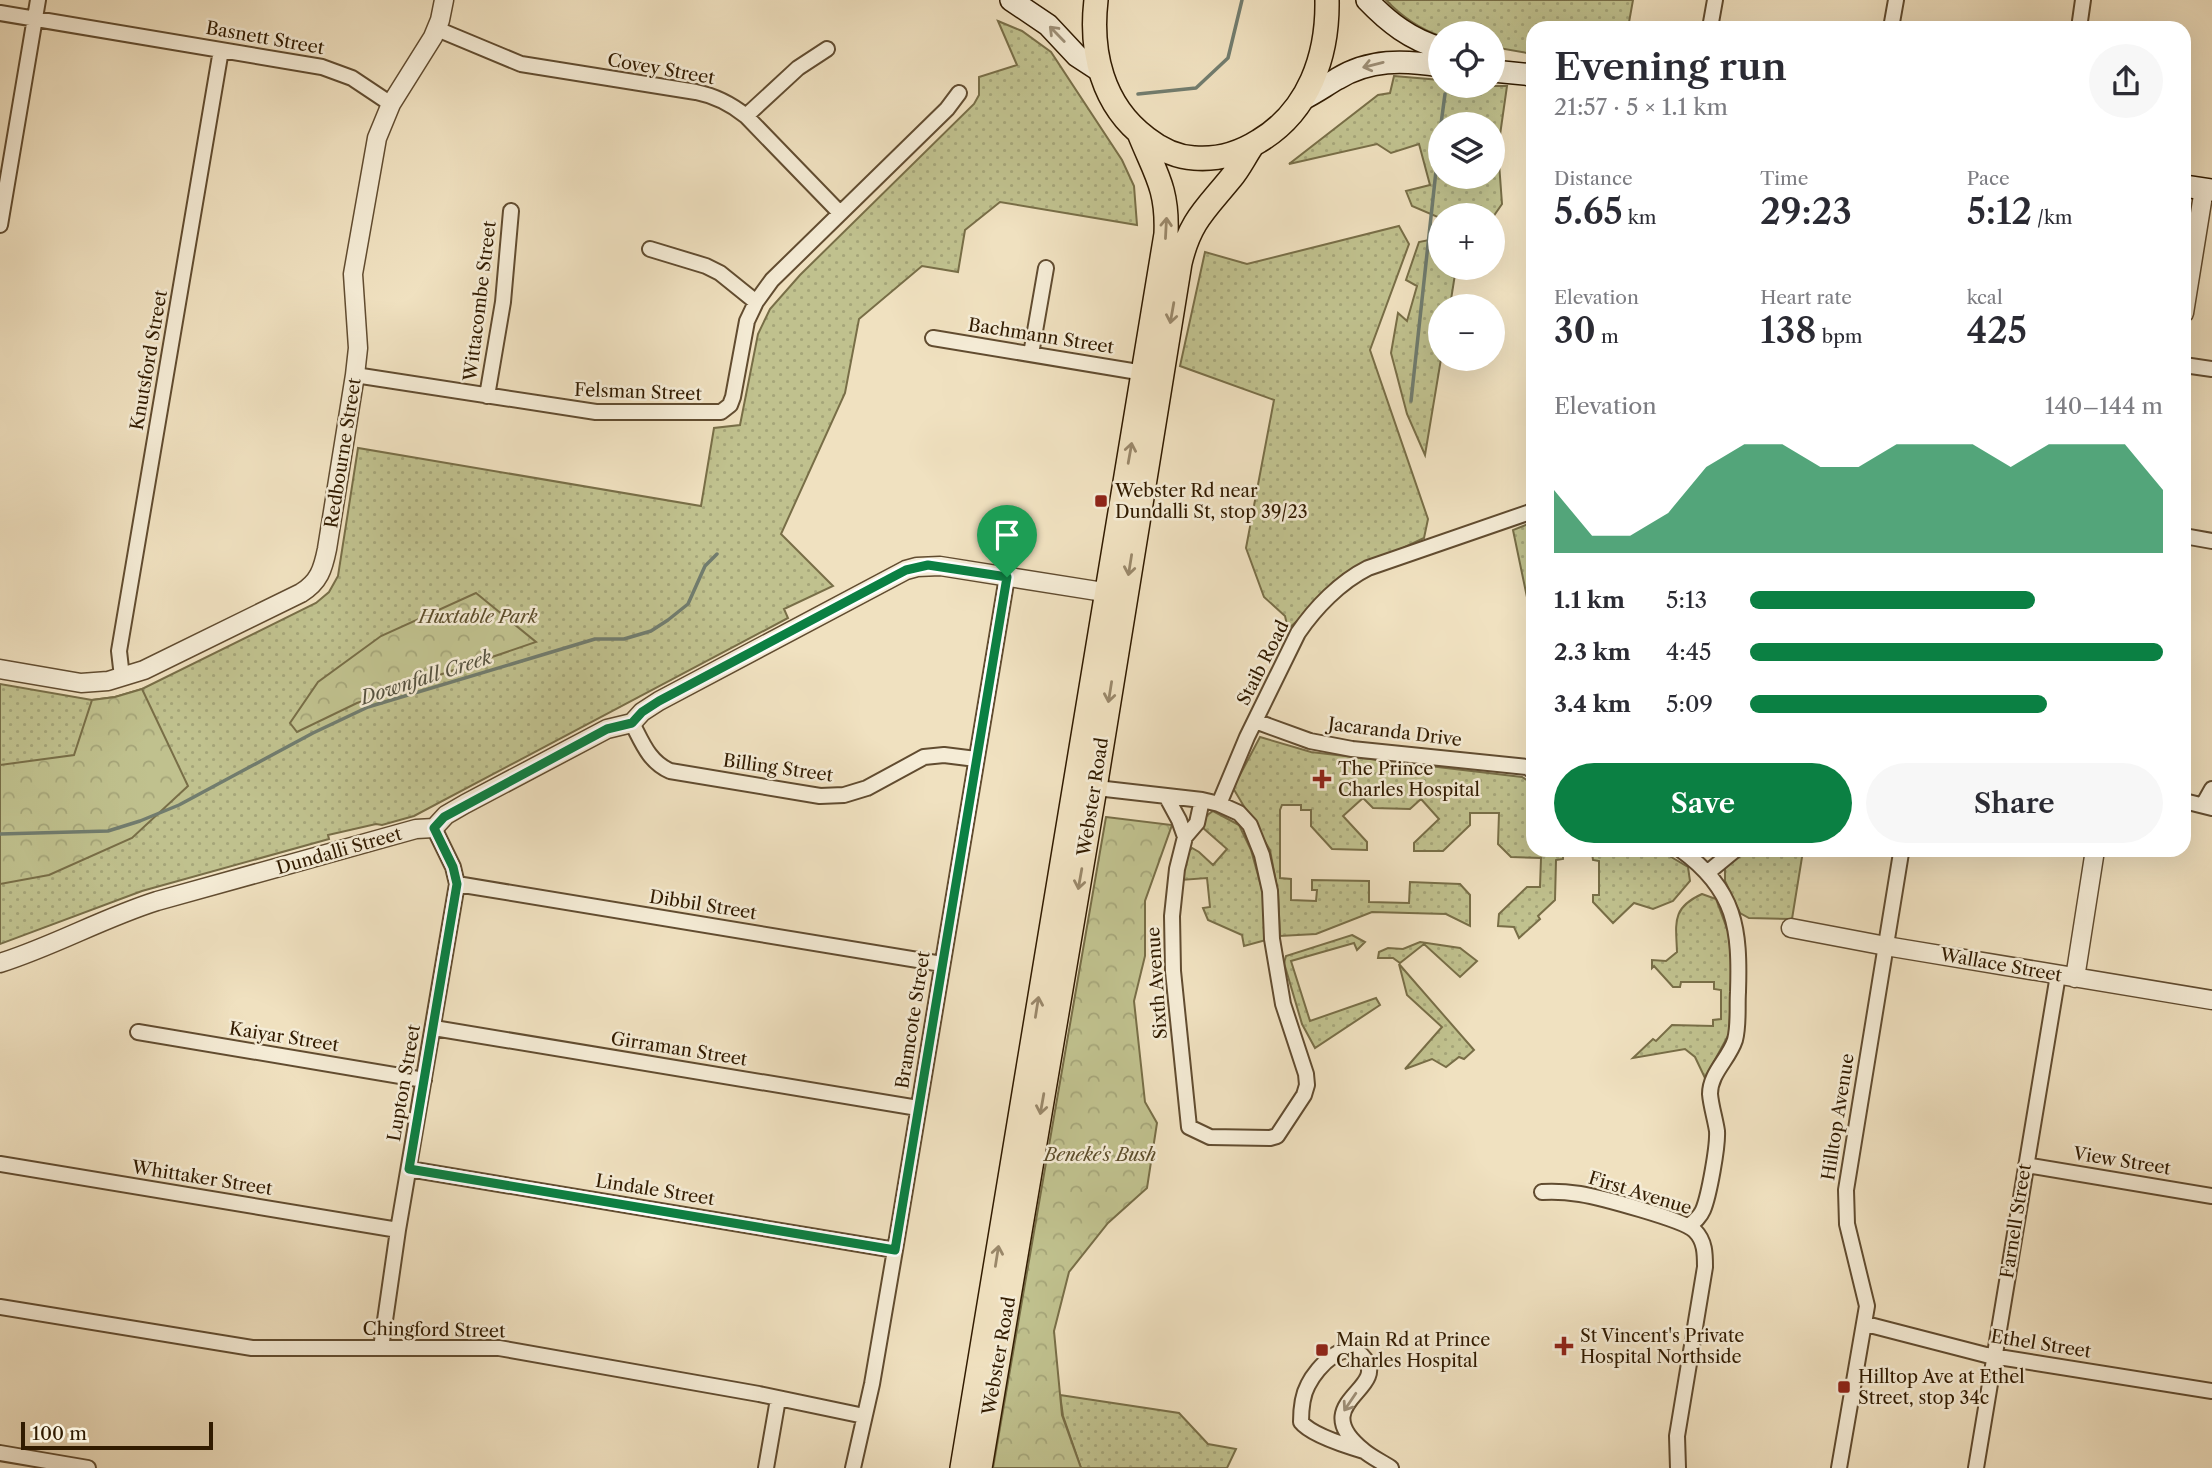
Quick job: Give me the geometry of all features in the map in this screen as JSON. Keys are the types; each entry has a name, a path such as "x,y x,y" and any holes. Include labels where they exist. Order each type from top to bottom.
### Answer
{"main road":[{"path":"1011,0 1048,25 1077,56 1100,71"},
{"path":"1097,0 1094,37 1100,71 1116,106 1139,133 1170,153 1192,158 1230,155 1252,146 1290,117 1315,75 1326,33 1327,0"},
{"path":"1367,0 1398,29 1428,44"},
{"path":"1303,99 1350,72 1380,62 1428,64"},
{"path":"1505,70 1526,74"},
{"name":"Webster Road","path":"980,1468 1116,594 1144,373 1167,221 1161,182 1139,133"},
{"name":"Webster Road","path":"1116,594 1184,247 1197,217 1233,177 1252,146"},
{"name":"Webster Road","path":"962,1468 1085,787"}],"street":[{"path":"0,225 5,167 38,0"},
{"name":"Redbourne Street","path":"0,669 89,684 122,677 152,667 290,599 310,588 316,581 324,566 355,375 358,348 353,274 377,138 391,104 437,29 444,0"},
{"path":"1711,21 1714,0"},
{"path":"1892,21 1896,0"},
{"path":"2079,21 2083,0"},
{"name":"Basnett Street","path":"0,13 334,71 352,78 391,104"},
{"name":"Covey Street","path":"437,29 521,64 707,94 728,103 746,116 840,213"},
{"path":"746,116 798,68 827,49"},
{"name":"Knutsford Street","path":"122,677 119,650 221,50"},
{"name":"Felsman Street","path":"355,375 596,412 721,412 730,405 733,397 744,331 756,302 772,280 947,109 959,93"},
{"path":"2191,258 2200,188"},
{"name":"Wittacombe Street","path":"487,396 503,302 510,211"},
{"path":"650,249 706,266 756,302"},
{"path":"1031,354 1046,268"},
{"name":"Bachmann Street","path":"933,338 1144,373"},
{"path":"2191,366 2212,369"},
{"name":"Staib Road","path":"1219,804 1255,721 1308,618 1355,574 1526,513"},
{"path":"2191,537 2212,541"},
{"path":"434,828 448,813 607,729 632,723 642,712 659,701 906,570 940,566 1116,594"},
{"name":"Bramcote Street","path":"853,1468 872,1384 1007,577"},
{"name":"Jacaranda Drive","path":"1255,721 1310,741 1352,749 1526,767"},
{"name":"Billing Street","path":"632,723 651,758 670,771 820,796 844,795 867,788 924,757 944,755 976,759"},
{"path":"1085,787 1219,804"},
{"path":"2191,803 2208,807 2212,789"},
{"path":"1166,796 1185,837"},
{"name":"Sixth Avenue","path":"1202,800 1197,823 1185,837 1177,869 1172,916 1173,971 1189,1127 1209,1137 1270,1138 1277,1136 1297,1108 1307,1086 1306,1074 1280,991 1272,939 1270,891 1262,855 1250,825 1239,813 1219,804"},
{"name":"Lupton Street","path":"381,1348 398,1230 457,884 453,867 434,828"},
{"name":"Dundalli Street","path":"0,963 51,945 141,906 416,829 434,828"},
{"path":"1689,857 1707,873 1724,897 1738,939 1736,1035 1731,1051 1711,1086 1717,1144 1703,1209 1698,1219 1689,1226"},
{"path":"1707,873 1726,857"},
{"name":"Hilltop Avenue","path":"1839,1468 1866,1324 1867,1298 1847,1224 1846,1190 1900,857"},
{"name":"Farnell Street","path":"1976,1468 2026,1165 2093,857"},
{"name":"Dibbil Street","path":"457,884 942,964"},
{"name":"Wallace Street","path":"1791,928 2212,1000"},
{"name":"Girraman Street","path":"434,1028 918,1108"},
{"name":"Kaiyar Street","path":"138,1032 424,1080"},
{"name":"Whittaker Street","path":"0,1164 398,1230"},
{"name":"View Street","path":"2026,1165 2212,1196"},
{"name":"Lindale Street","path":"409,1169 895,1250"},
{"name":"First Avenue","path":"1542,1192 1583,1194 1689,1226 1702,1241 1705,1267 1677,1436 1678,1468"},
{"name":"Chingford Street","path":"0,1307 252,1348 499,1348 864,1416"},
{"name":"Ethel Street","path":"1866,1324 1994,1356 2212,1391"},
{"path":"1364,1451 1318,1433 1301,1422 1302,1403 1309,1384 1318,1371 1343,1349 1358,1352 1368,1366 1366,1380 1346,1403 1342,1418 1348,1434 1364,1451 1391,1468"},
{"path":"766,1468 778,1399"},
{"path":"0,1453 88,1468"}],"green space":[{"path":"1386,0 1633,0 1629,21 1526,21 1526,53 1505,49 1505,21 1428,21 1428,30 1411,21"},
{"name":"Huxtable Park","path":"998,21 1022,31 1051,52 1122,160 1134,186 1137,225 1000,202 965,230 958,272 922,266 859,319 845,393 781,534 833,586 784,609 788,618 414,816 328,835 329,839 142,891 0,944 0,684 92,700 115,697 142,689 316,603 329,592 338,576 358,448 701,506 714,428 740,425 758,334 770,309 800,275 974,104 979,95 979,77 1017,65"},
{"path":"1394,76 1428,79 1428,98 1505,98 1507,86 1503,112 1428,112 1428,178 1419,144 1391,153 1377,144 1289,164 1378,95 1390,93"},
{"path":"1428,186 1428,189 1501,189 1502,203 1428,203 1428,213 1412,206 1406,191"},
{"path":"1399,226 1409,244 1370,350 1428,519 1424,538 1352,572 1288,629 1285,616 1264,597 1246,548 1274,400 1180,366 1205,252 1247,264"},
{"path":"1428,240 1428,280 1454,280 1452,294 1428,294 1428,371 1439,371 1425,455 1407,414 1391,353 1398,313 1407,321 1417,286 1406,280 1419,242"},
{"path":"1526,525 1526,592 1513,530"},
{"path":"476,593 536,642 357,703 297,732 290,723 318,682 381,636"},
{"path":"142,689 188,786 132,838 49,875 0,884 0,765 74,755 92,700"},
{"path":"1260,737 1311,752 1522,777 1526,780 1526,857 1563,857 1556,860 1555,900 1538,916 1540,919 1519,938 1514,927 1498,926 1499,914 1527,887 1540,887 1541,858 1511,857 1498,844 1499,813 1470,813 1470,825 1443,851 1414,851 1414,843 1439,819 1421,799 1410,809 1373,808 1363,798 1343,816 1367,842 1367,850 1332,849 1311,826 1311,810 1301,810 1301,805 1282,805 1280,878 1291,879 1291,900 1316,901 1317,890 1312,890 1312,880 1369,881 1369,902 1409,903 1410,882 1460,884 1470,895 1470,926 1446,914 1372,912 1316,934 1280,936 1278,893 1270,850 1233,788"},
{"path":"1213,811 1239,825 1251,850 1263,893 1266,940 1244,946 1242,935 1208,920 1203,908 1210,907 1207,878 1181,880 1184,856 1192,848 1213,865 1227,849 1202,827 1202,819"},
{"name":"Beneke's Bush","path":"1106,817 1172,825 1145,901 1145,956 1134,1001 1145,1102 1157,1123 1147,1188 1108,1223 1069,1272 1054,1331 1062,1415 1081,1468 993,1468"},
{"path":"1593,857 1671,857 1688,867 1690,881 1673,901 1653,909 1634,903 1613,923 1593,902 1593,895 1599,895 1599,861 1593,860"},
{"path":"1735,857 1802,857 1792,919 1749,918 1740,913 1725,881 1725,867"},
{"path":"1702,894 1716,899 1733,945 1729,1034 1705,1078 1695,1057 1685,1049 1633,1058 1672,1025 1713,1026 1713,1020 1721,1019 1721,990 1714,989 1714,982 1681,982 1680,987 1673,987 1654,966 1652,968 1652,960 1666,961 1677,952 1676,925 1680,911 1692,899"},
{"path":"1352,935 1365,942 1357,950 1354,943 1291,961 1310,1021 1376,998 1380,1005 1315,1048 1302,1024 1284,963 1286,956"},
{"path":"1420,942 1460,948 1477,961 1460,977 1424,944 1400,963 1393,958 1378,958 1379,952 1388,948 1403,949"},
{"path":"1399,964 1474,1050 1464,1059 1459,1057 1446,1067 1432,1059 1405,1069 1442,1027 1407,995"},
{"path":"1060,1395 1179,1413 1208,1444 1236,1449 1227,1468 1081,1468 1063,1416"}],"waterway":[{"name":"Downfall Creek","path":"1138,94 1196,88 1228,58 1242,0"},
{"path":"1443,112 1444,98"},
{"path":"1411,401 1434,189"},
{"name":"Downfall Creek","path":"0,834 108,831 179,805 313,733 368,707 595,639 624,639 651,631 688,604 705,566 717,554"}],"place":[{"name":"Webster Rd near Dundalli St, stop 39/23","path":"1101,501"},
{"name":"The Prince Charles Hospital","path":"1322,779"},
{"name":"St Vincent's Private Hospital Northside","path":"1564,1346"},
{"name":"Main Rd at Prince Charles Hospital","path":"1322,1350"},
{"name":"Hilltop Ave at Ethel Street, stop 34c","path":"1844,1387"}],"route":[{"path":"928,565 1007,577 895,1250 409,1169 456,891 457,880 453,867 434,828 446,815 607,729 632,723 642,712 659,701 906,570 928,565"}]}
